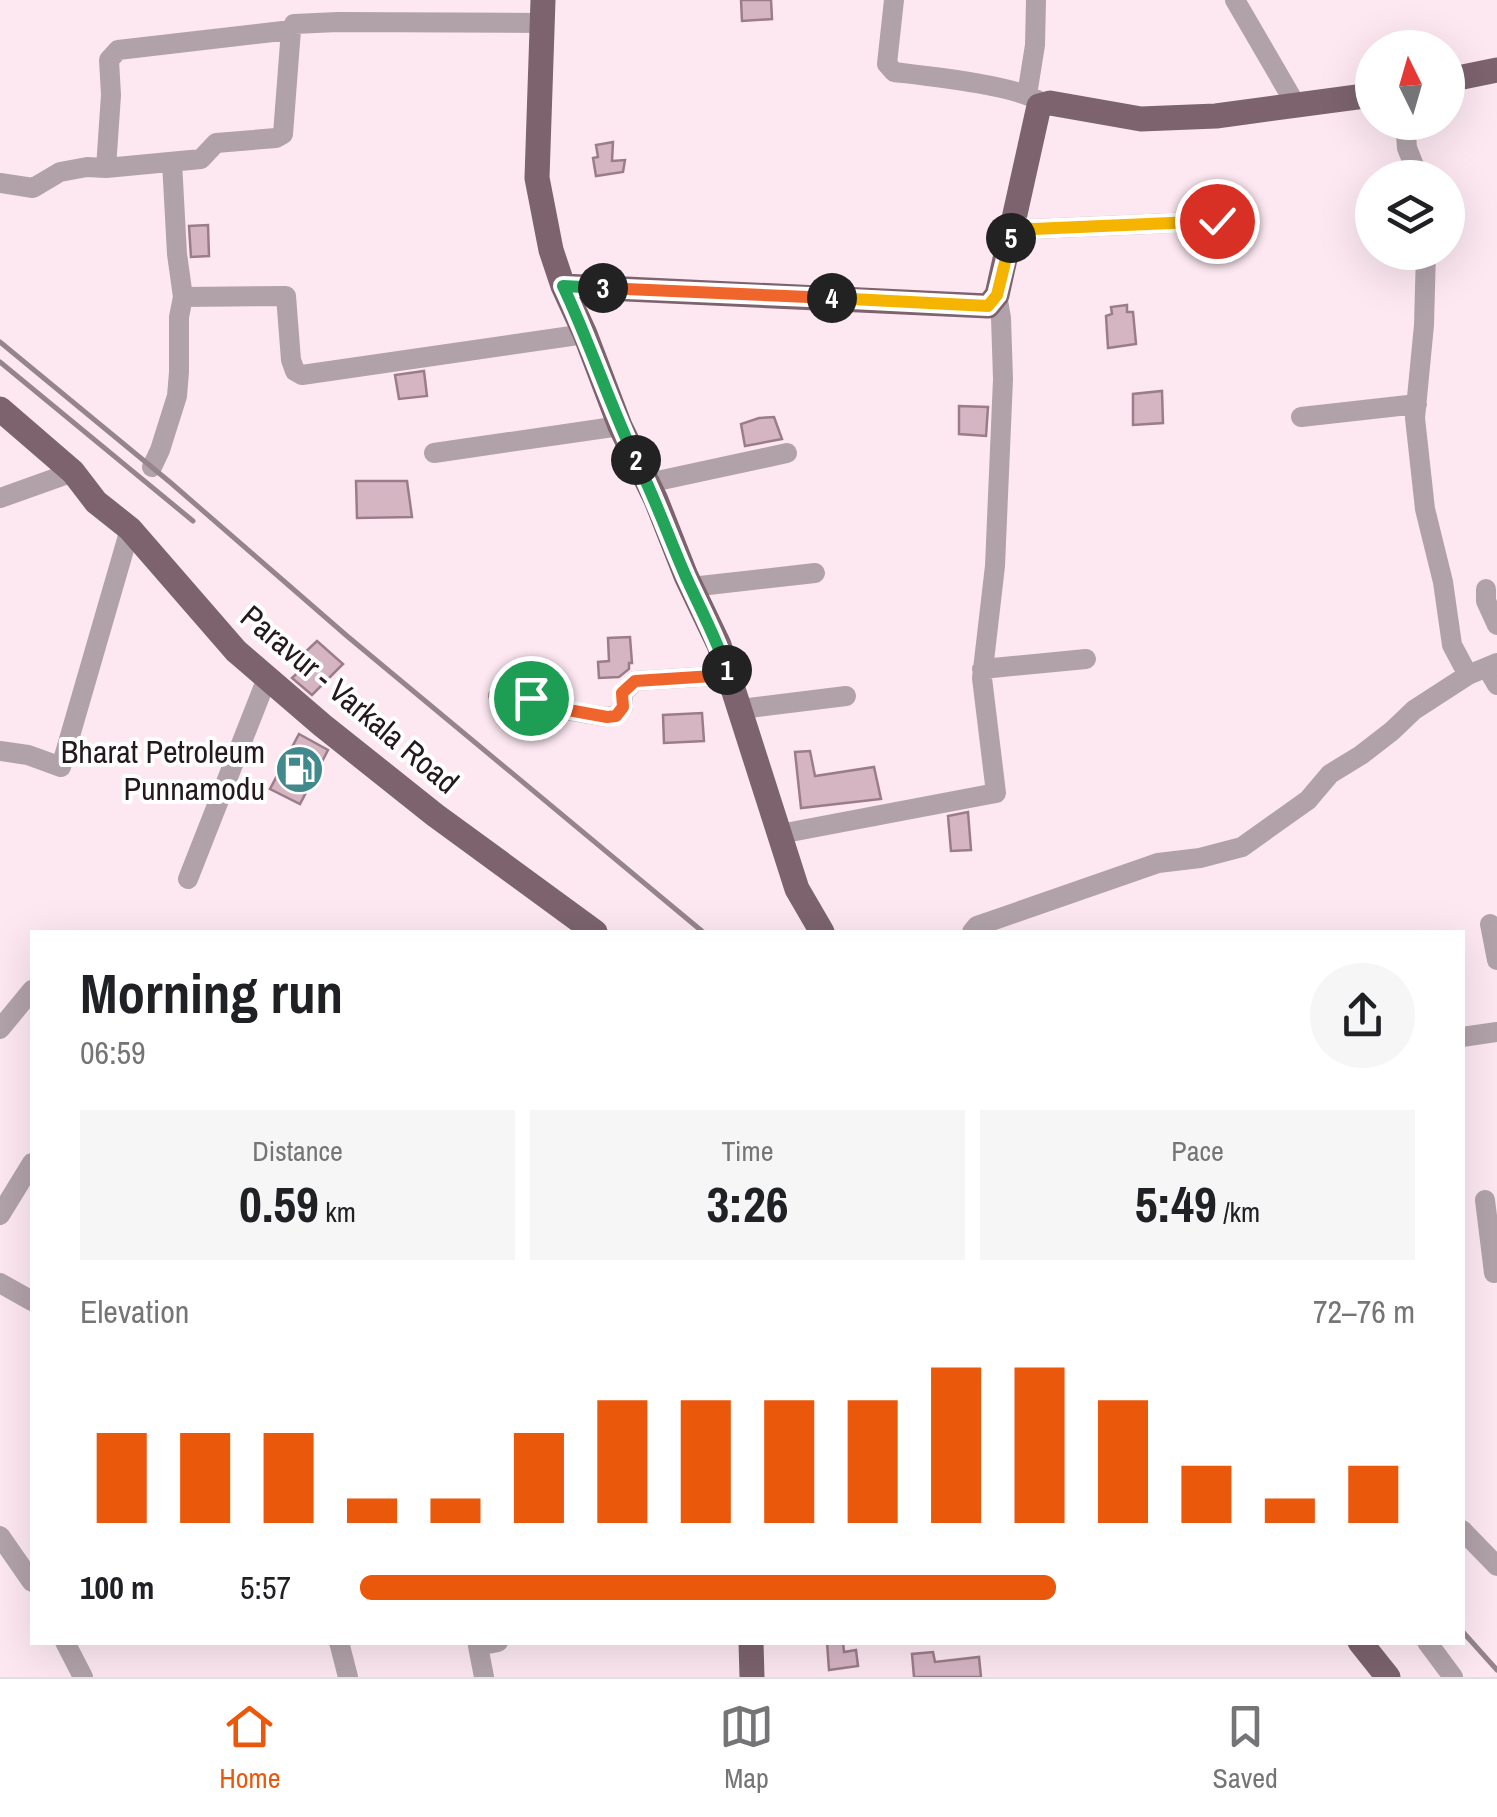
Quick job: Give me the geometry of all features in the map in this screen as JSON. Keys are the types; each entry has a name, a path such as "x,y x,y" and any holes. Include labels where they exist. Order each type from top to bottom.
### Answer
{"main road":[{"path":"543,11 537,178 551,250 620,426 719,644 797,889 821,930"},
{"path":"1465,77 1497,70"},
{"path":"563,286 988,306 997,295 1014,226 1033,101 1142,120 1216,116 1355,97"},
{"name":"Paravur - Varkala Road","path":"0,408 73,472 96,502 130,528 236,651 435,815 592,930"},
{"path":"751,1645 752,1677"},
{"path":"1362,1645 1388,1677"}],"street":[{"path":"894,0 887,64 894,72 999,88 1033,101 1036,0"},
{"path":"1234,0 1296,105"},
{"path":"0,183 33,188 60,172 87,166 201,160 216,143 276,138 283,134 294,24 543,11"},
{"path":"106,168 109,60 118,50 292,30"},
{"path":"152,468 177,396 183,297 172,162"},
{"path":"1014,226 1033,229 1217,221"},
{"path":"974,930 1158,863 1242,847 1308,800 1330,774 1361,755 1414,710 1487,673 1452,645 1444,582 1425,509 1415,418 1426,270"},
{"path":"780,834 996,793 982,670 994,566 1002,379 997,295"},
{"path":"183,297 286,296 291,360 295,371 302,375 585,334"},
{"path":"1301,417 1417,404"},
{"path":"434,453 620,426"},
{"path":"648,483 786,454"},
{"path":"0,498 73,472"},
{"path":"0,750 61,767 130,528"},
{"path":"691,587 815,573"},
{"path":"1486,589 1486,601 1497,625"},
{"path":"982,670 1086,659"},
{"path":"498,696 522,693 546,706 607,717 616,716 623,707 622,693 635,681 729,675"},
{"path":"188,879 267,678"},
{"path":"741,709 846,696"},
{"path":"1490,924 1497,960"},
{"path":"0,1029 30,992"},
{"path":"1465,1037 1497,1032"},
{"path":"0,1214 30,1166"},
{"path":"1465,1202 1491,1199 1494,1273"},
{"path":"0,1283 30,1300"},
{"path":"1465,1533 1497,1566"},
{"path":"0,1536 30,1579"},
{"path":"67,1645 83,1677"},
{"path":"340,1645 348,1677"},
{"path":"484,1645 484,1677"},
{"path":"1429,1645 1453,1677"}],"building":[{"path":"741,0 771,0 772,19 742,21"},
{"path":"613,142 612,161 625,160 623,172 596,176 596,145"},
{"path":"208,225 209,256 191,257 189,226"},
{"path":"1127,305 1127,312 1133,312 1136,344 1108,348 1106,316 1112,314 1111,307"},
{"path":"424,371 427,396 399,399 395,375"},
{"path":"1162,391 1163,423 1133,425 1133,394"},
{"path":"959,406 988,407 986,436 959,434"},
{"path":"774,417 782,439 745,446 741,424"},
{"path":"356,481 407,481 412,517 357,518"},
{"path":"630,637 629,669 619,677 599,678 598,662 609,661 608,638"},
{"path":"317,641 343,664 312,695 292,678 307,664 300,657"},
{"path":"702,713 704,741 664,743 663,715"},
{"name":"Bharat Petroleum Punnamodu","path":"299,734 328,750 300,804 270,789"},
{"path":"810,751 815,776 874,767 881,799 801,808 795,752"},
{"path":"968,812 971,850 951,851 948,816"},
{"path":"827,1645 843,1645 844,1652 856,1650 858,1666 829,1670"},
{"path":"933,1652 935,1662 979,1657 981,1677 914,1677 912,1654"}],"railway":[{"path":"0,342 701,930"},
{"path":"0,362 193,521"},
{"path":"1465,1634 1497,1670"}],"place":[{"name":"Bharat Petroleum Punnamodu","path":"300,769"}],"route":[{"path":"531,698 546,706 616,716 623,707 622,693 635,681 729,675 563,286 988,306 997,295 1014,226 1033,229 1217,221"}]}
